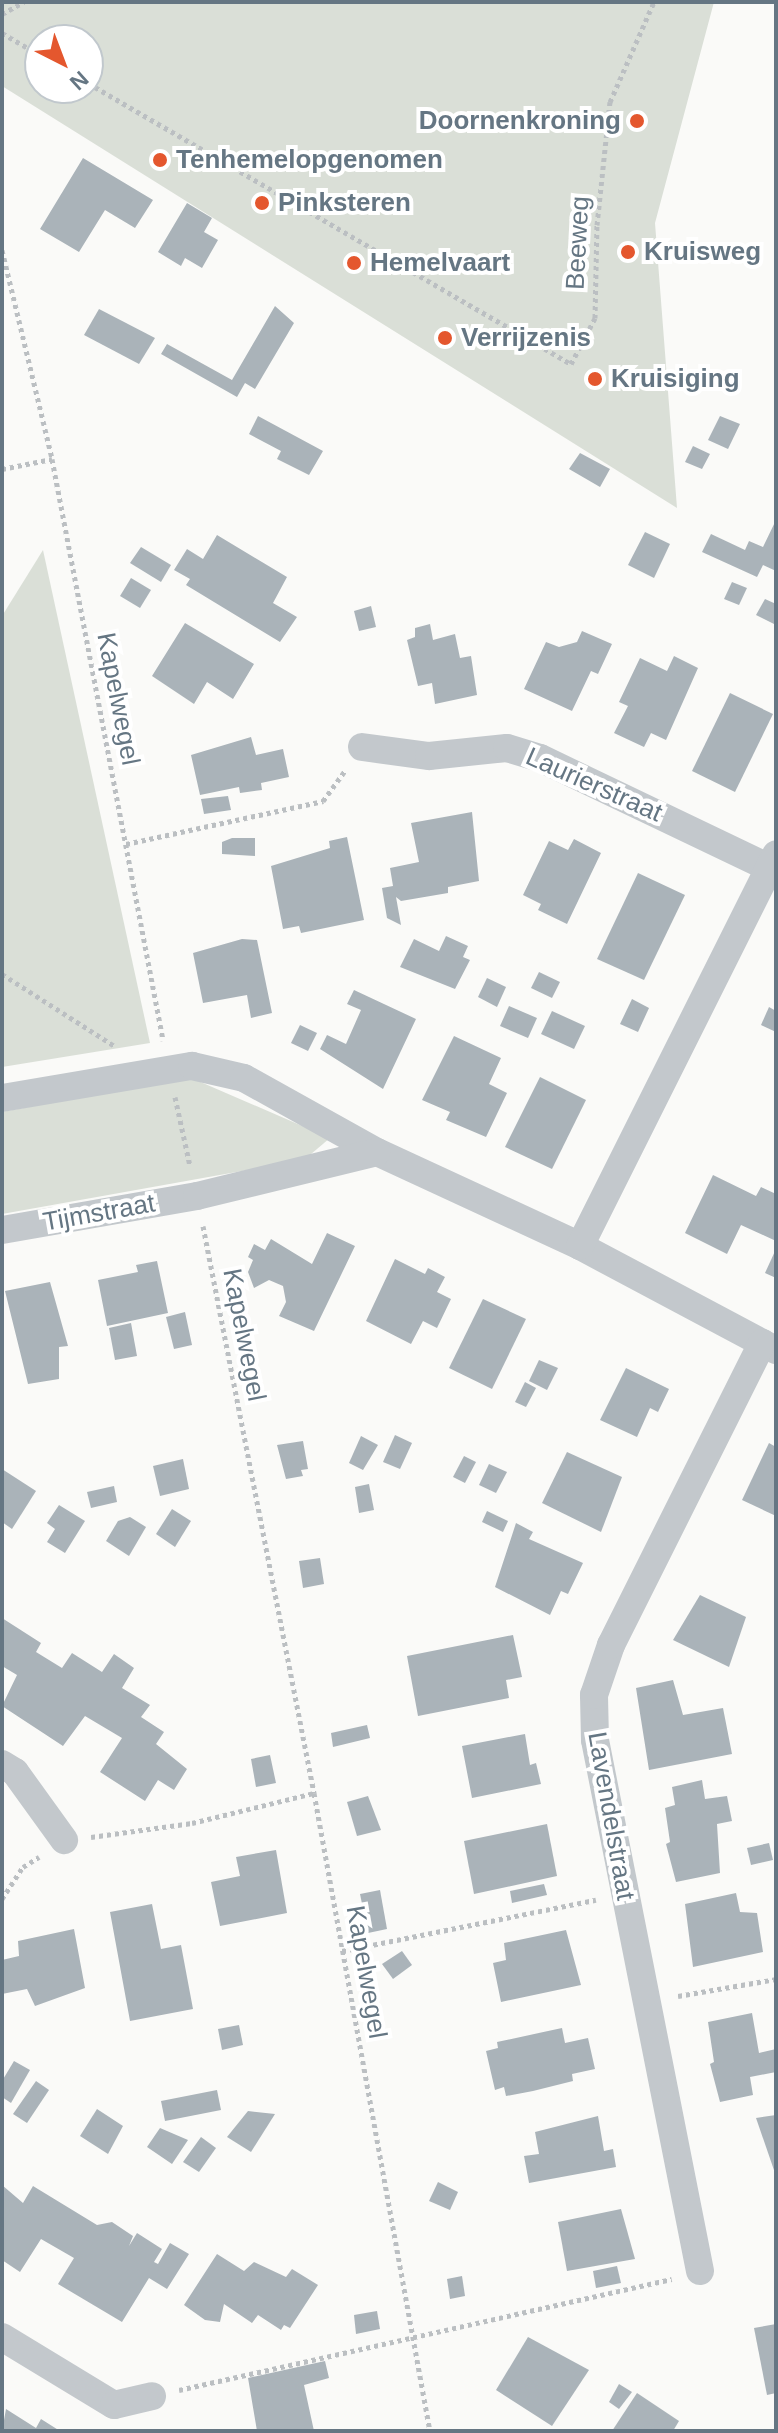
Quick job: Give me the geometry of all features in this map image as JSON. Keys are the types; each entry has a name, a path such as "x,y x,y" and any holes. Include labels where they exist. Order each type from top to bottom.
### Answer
{"street":[{"name":"Laurierstraat","path":"362,747 429,756 507,748 529,754 774,864 580,1246"},
{"name":"Lavendelstraat","path":"161,1069 192,1066 244,1078 377,1152 580,1246 769,1347 611,1645 594,1695 595,1740 700,2271"},
{"path":"2,1098 161,1069"},
{"path":"197,1196 377,1152"},
{"name":"Tijmstraat","path":"2,1230 197,1196"},
{"path":"2,1764 15,1772 64,1840"},
{"path":"2,2337 114,2405 152,2396"}],"path":[{"path":"2,14 24,2"},
{"name":"Beeweg","path":"104,92 571,364 595,318 597,225 610,102 654,2"},
{"path":"2,33 24,46"},
{"name":"Kapelwegel","path":"2,250 52,459 126,844 161,1069 197,1196 314,1793 410,2340 430,2431"},
{"path":"2,469 52,459"},
{"path":"126,844 323,801 362,747"},
{"path":"2,974 161,1069"},
{"path":"2,1899 23,1867 64,1840 192,1823 314,1793"},
{"path":"342,1951 624,1894"},
{"path":"645,2001 776,1979"},
{"path":"152,2396 410,2340 700,2271"}],"shaded area":[{"path":"2,2 714,2 655,223 677,508 31,104 104,104 104,24 24,24 24,100 2,86"},
{"path":"43,550 150,1043 2,1067 2,616"},
{"path":"189,1077 330,1138 304,1160 2,1214 2,1112"}],"building":[{"path":"83,158 153,200 135,228 105,210 79,252 40,229"},
{"path":"187,203 212,218 204,232 218,240 202,268 185,258 181,266 158,252"},
{"path":"275,306 294,323 255,389 245,383 237,397 161,354 167,344 232,380"},
{"path":"99,309 155,338 139,364 84,335"},
{"path":"258,416 323,451 309,475 277,459 281,451 249,434"},
{"path":"720,416 740,424 728,449 708,440"},
{"path":"693,446 710,454 702,469 685,462"},
{"path":"580,453 610,469 600,487 569,469"},
{"path":"776,520 776,571 763,565 757,577 702,552 711,534 745,550 749,541 763,547"},
{"path":"645,532 670,544 654,578 628,565"},
{"path":"217,535 287,577 273,603 297,617 280,642 186,585 190,579 174,570 187,549 203,559"},
{"path":"141,547 171,565 161,582 130,563"},
{"path":"131,578 151,590 140,608 120,596"},
{"path":"732,582 747,588 739,605 724,599"},
{"path":"765,599 776,604 774,624 756,615"},
{"path":"371,606 376,627 359,631 354,611"},
{"path":"185,623 254,664 233,699 207,682 194,704 152,676"},
{"path":"430,624 433,640 455,634 460,658 471,656 477,695 435,704 432,683 418,686 407,640 415,637 415,628"},
{"path":"582,631 612,644 598,674 591,671 572,711 524,689 546,642 559,647 577,642"},
{"path":"674,656 698,668 666,740 651,733 644,747 614,733 628,706 619,702 640,658 667,671"},
{"path":"730,693 773,714 735,792 692,771"},
{"path":"251,737 256,755 283,749 289,777 261,783 262,790 240,793 239,787 200,795 191,755"},
{"path":"228,796 231,810 204,814 201,799"},
{"path":"472,812 479,881 448,887 448,893 401,901 396,897 401,925 387,918 382,888 393,886 390,868 419,862 411,823"},
{"path":"347,837 364,920 301,933 299,926 283,929 271,866 330,848 329,841"},
{"path":"232,838 255,838 255,856 222,854 222,842"},
{"path":"574,839 601,853 567,924 538,910 541,904 523,895 549,841 568,850"},
{"path":"638,873 685,895 644,980 597,959"},
{"path":"446,936 468,946 463,957 470,960 455,989 400,967 414,939 439,951"},
{"path":"242,939 257,940 272,1013 251,1018 247,995 203,1003 193,953"},
{"path":"539,972 560,982 552,998 531,988"},
{"path":"487,978 506,987 497,1007 478,997"},
{"path":"354,990 416,1019 383,1089 320,1049 327,1035 346,1044 361,1010 347,1004"},
{"path":"632,999 649,1008 638,1032 620,1024"},
{"path":"509,1006 537,1018 528,1038 500,1026"},
{"path":"769,1007 776,1011 776,1032 761,1025"},
{"path":"552,1011 585,1026 574,1049 541,1034"},
{"path":"300,1025 317,1033 308,1051 291,1043"},
{"path":"454,1036 501,1058 489,1084 507,1093 486,1137 446,1120 450,1112 422,1100"},
{"path":"540,1077 586,1100 552,1169 505,1147"},
{"path":"713,1175 756,1196 761,1187 776,1194 776,1241 741,1225 727,1254 685,1233"},
{"path":"327,1233 355,1246 314,1331 279,1316 286,1302 283,1286 269,1280 254,1288 248,1272 253,1260 248,1257 254,1244 265,1250 271,1239 312,1264"},
{"path":"776,1249 776,1278 765,1273"},
{"path":"395,1259 425,1274 428,1268 445,1277 437,1292 451,1299 437,1328 423,1321 411,1344 366,1321"},
{"path":"157,1261 168,1313 107,1326 98,1280 138,1272 136,1265"},
{"path":"50,1282 68,1346 59,1347 59,1379 28,1384 5,1291"},
{"path":"483,1299 526,1319 492,1389 449,1368"},
{"path":"185,1312 192,1345 174,1349 166,1317"},
{"path":"131,1323 137,1356 115,1360 109,1328"},
{"path":"539,1360 558,1368 547,1390 529,1381"},
{"path":"626,1368 669,1389 658,1412 650,1408 637,1437 600,1420"},
{"path":"525,1382 536,1388 526,1407 515,1402"},
{"path":"395,1435 412,1443 400,1469 383,1462"},
{"path":"361,1436 378,1445 363,1470 349,1463"},
{"path":"303,1441 308,1469 301,1470 303,1476 286,1479 277,1445"},
{"path":"769,1443 776,1447 776,1516 742,1500"},
{"path":"567,1452 622,1477 601,1532 542,1503"},
{"path":"464,1456 476,1462 465,1483 453,1477"},
{"path":"183,1459 189,1489 160,1496 153,1466"},
{"path":"489,1464 507,1472 496,1493 479,1485"},
{"path":"2,1469 36,1491 12,1529 2,1522"},
{"path":"369,1484 374,1510 359,1513 355,1487"},
{"path":"114,1486 117,1502 91,1508 87,1492"},
{"path":"59,1505 85,1521 65,1553 47,1542 55,1529 47,1523"},
{"path":"172,1509 191,1521 175,1547 156,1534"},
{"path":"487,1511 508,1521 503,1532 482,1522"},
{"path":"130,1517 146,1527 129,1556 106,1541 118,1521"},
{"path":"516,1523 533,1532 529,1539 583,1563 568,1594 561,1591 550,1615 495,1587"},
{"path":"320,1558 324,1584 303,1588 299,1561"},
{"path":"700,1595 746,1617 729,1667 673,1640"},
{"path":"2,1618 41,1643 36,1652 62,1668 72,1653 102,1672 114,1654 134,1668 122,1688 150,1705 141,1717 164,1732 156,1744 187,1769 174,1790 158,1780 145,1801 100,1772 122,1738 85,1716 63,1746 2,1706 17,1675 2,1666"},
{"path":"513,1635 522,1677 506,1680 509,1698 418,1716 407,1656"},
{"path":"673,1680 683,1715 723,1708 732,1754 649,1770 636,1688"},
{"path":"367,1725 370,1738 333,1747 331,1733"},
{"path":"525,1734 530,1765 536,1763 541,1784 472,1798 462,1746"},
{"path":"270,1755 276,1783 256,1787 251,1759"},
{"path":"702,1780 705,1799 727,1796 732,1821 717,1824 720,1873 676,1882 666,1844 670,1842 665,1808 675,1805 672,1787"},
{"path":"368,1796 381,1830 357,1836 347,1802"},
{"path":"547,1824 557,1876 474,1894 464,1841"},
{"path":"769,1843 773,1860 751,1865 747,1848"},
{"path":"276,1850 287,1913 220,1926 211,1882 240,1876 236,1857"},
{"path":"544,1884 547,1895 512,1903 510,1891"},
{"path":"380,1890 387,1929 368,1933 360,1894"},
{"path":"736,1893 740,1912 757,1913 763,1952 693,1967 685,1904"},
{"path":"152,1904 161,1949 181,1945 193,2009 130,2021 110,1912"},
{"path":"74,1929 85,1988 35,2006 27,1989 2,1994 2,1960 19,1956 18,1941"},
{"path":"566,1930 581,1985 501,2002 493,1963 506,1960 504,1943"},
{"path":"402,1951 412,1965 393,1979 382,1964"},
{"path":"752,2013 759,2053 776,2049 776,2072 750,2077 753,2095 720,2102 710,2064 714,2062 708,2022"},
{"path":"239,2025 243,2045 222,2050 218,2029"},
{"path":"562,2028 565,2043 588,2038 595,2069 572,2074 573,2081 533,2091 506,2096 504,2087 495,2090 486,2051 498,2048 497,2042"},
{"path":"14,2061 30,2070 11,2103 2,2097 2,2081"},
{"path":"36,2081 49,2090 27,2123 13,2114"},
{"path":"217,2090 221,2110 165,2121 161,2101"},
{"path":"97,2109 123,2126 108,2154 80,2136"},
{"path":"248,2111 275,2114 251,2152 227,2137"},
{"path":"776,2115 776,2173 775,2173 756,2118"},
{"path":"598,2116 604,2151 613,2149 616,2167 529,2183 524,2156 539,2154 535,2132"},
{"path":"160,2128 188,2140 172,2164 147,2147"},
{"path":"201,2137 216,2148 199,2172 183,2162"},
{"path":"438,2182 458,2192 450,2210 429,2201"},
{"path":"2,2185 23,2203 33,2186 97,2225 112,2222 133,2236 129,2246 137,2233 162,2249 154,2262 158,2264 170,2243 189,2254 167,2289 149,2278 122,2322 58,2284 74,2258 41,2239 20,2272 2,2260"},
{"path":"621,2209 635,2259 567,2271 558,2222"},
{"path":"217,2254 244,2271 254,2262 286,2277 292,2269 318,2285 290,2328 284,2325 281,2330 258,2315 252,2323 224,2304 220,2322 205,2320 184,2305"},
{"path":"617,2266 621,2283 596,2288 593,2271"},
{"path":"462,2276 465,2296 450,2299 447,2279"},
{"path":"377,2311 380,2329 356,2334 354,2315"},
{"path":"776,2324 776,2393 767,2395 754,2328"},
{"path":"528,2337 589,2370 552,2426 496,2390"},
{"path":"325,2361 329,2378 304,2385 314,2431 257,2431 248,2378"},
{"path":"619,2384 632,2392 619,2409 609,2402"},
{"path":"637,2393 679,2421 673,2431 612,2431"},
{"path":"6,2409 36,2428 41,2419 60,2431 2,2431"}],"place":[{"name":"Doornenkroning","path":"637,121"},
{"name":"Tenhemelopgenomen","path":"160,160"},
{"name":"Pinksteren","path":"262,203"},
{"name":"Kruisweg","path":"628,252"},
{"name":"Hemelvaart","path":"354,263"},
{"name":"Verrijzenis","path":"445,338"},
{"name":"Kruisiging","path":"595,379"}]}
